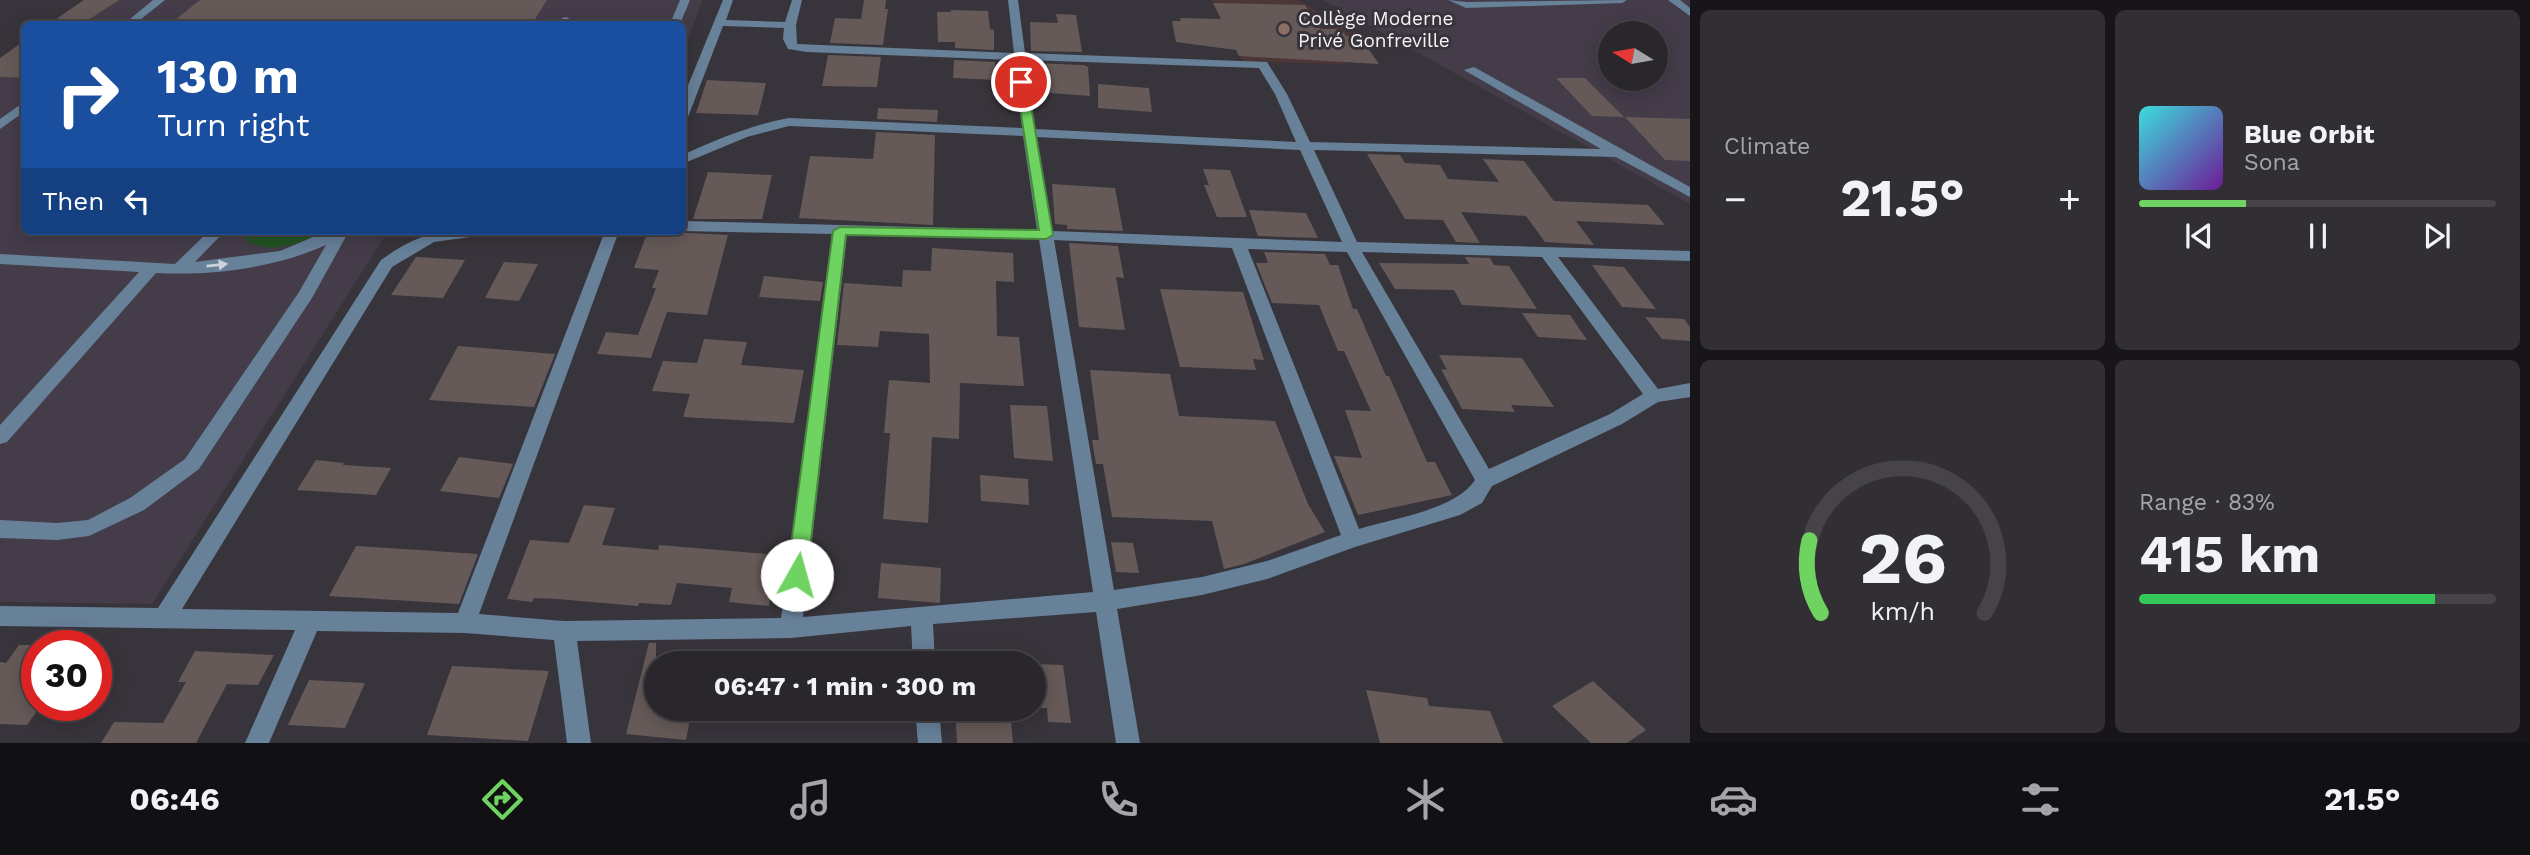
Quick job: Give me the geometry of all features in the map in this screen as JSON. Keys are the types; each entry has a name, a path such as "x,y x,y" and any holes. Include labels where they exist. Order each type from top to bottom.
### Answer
{"street":[{"path":"133,21 160,0"},
{"path":"676,21 685,0"},
{"path":"686,107 728,0"},
{"path":"797,0 790,25 789,39 792,47 1263,65 1281,94 1351,246 1485,480"},
{"path":"1013,0 1029,133 1128,743"},
{"path":"1453,0 1466,5 1622,0"},
{"path":"1672,0 1690,13"},
{"path":"719,23 790,25"},
{"path":"1469,70 1690,193"},
{"path":"0,125 21,108"},
{"path":"686,158 754,129 782,122 1303,146 1617,153"},
{"path":"686,226 1690,256"},
{"path":"791,628 840,231"},
{"path":"179,269 214,235"},
{"path":"0,259 179,269 288,255 324,242 334,235"},
{"path":"0,529 79,531 124,512 170,483 192,464 306,294 338,235"},
{"path":"163,620 386,264 410,246 433,235"},
{"path":"465,623 610,235"},
{"path":"1238,244 1353,539"},
{"path":"1546,252 1654,396"},
{"path":"0,437 150,268"},
{"path":"0,616 465,623 564,631 791,628 1107,601 1202,586 1267,570 1353,539 1453,509 1475,497 1485,480 1616,419 1654,396 1690,390"},
{"path":"921,615 923,651"},
{"path":"257,743 310,622"},
{"path":"564,631 579,743"},
{"path":"928,721 930,743"}],"shaded area":[{"path":"84,0 702,0 686,45 686,21 53,21"},
{"path":"1211,0 1298,0 1360,36 1326,35 1345,64 1243,62"},
{"path":"1323,0 1690,0 1690,204"},
{"path":"21,43 21,235 385,235 152,604 0,602 0,59"}],"green space":[{"path":"244,235 315,235 286,246 256,246 247,242"}],"building":[{"path":"84,0 119,0 87,21 53,21"},
{"path":"200,0 547,0 534,21 174,21"},
{"path":"864,0 886,0 885,9 888,9 883,45 830,43 835,18 861,19"},
{"path":"1213,3 1305,5 1320,29 1341,29 1346,36 1360,37 1379,64 1239,56 1236,50 1176,42 1172,21 1181,21 1180,18 1221,19"},
{"path":"988,11 990,29 994,30 994,50 955,48 955,42 938,42 937,12"},
{"path":"1056,14 1076,15 1082,52 1031,51 1030,22 1058,23"},
{"path":"21,43 21,78 0,77 0,58"},
{"path":"828,55 881,57 877,87 822,86"},
{"path":"954,60 995,62 995,80 953,78"},
{"path":"1033,63 1088,67 1090,96 1036,92"},
{"path":"1556,78 1585,78 1624,117 1592,116"},
{"path":"707,80 766,83 758,115 696,113"},
{"path":"1098,84 1149,88 1152,112 1098,108"},
{"path":"878,108 938,110 937,122 877,119"},
{"path":"1625,117 1690,119 1690,161 1665,160"},
{"path":"876,132 935,135 933,225 799,218 810,156 873,159"},
{"path":"1367,154 1400,155 1405,163 1440,165 1448,179 1499,182 1483,159 1524,161 1554,201 1648,205 1665,225 1576,221 1594,245 1545,242 1526,216 1461,212 1480,243 1456,242 1443,220 1405,219"},
{"path":"1203,169 1230,170 1247,217 1217,217 1204,185 1209,185"},
{"path":"708,172 772,175 762,219 693,219"},
{"path":"1052,184 1115,188 1123,231 1067,229 1067,225 1055,224"},
{"path":"1249,210 1306,213 1318,238 1258,236"},
{"path":"646,235 728,235 707,315 667,312 651,358 597,354 606,332 638,335 656,288 652,288 659,270 634,268"},
{"path":"1069,243 1118,246 1124,278 1116,277 1125,330 1079,327"},
{"path":"932,248 1013,253 1014,282 996,281 997,336 1019,337 1024,386 960,383 959,439 932,437 928,523 883,519 890,433 884,433 889,380 930,383 929,334 880,331 878,347 837,345 844,283 902,287 903,270 931,271"},
{"path":"1264,252 1325,254 1330,265 1338,265 1353,309 1357,309 1427,462 1435,462 1452,495 1358,515 1334,456 1362,458 1345,410 1371,411 1344,351 1338,351 1319,305 1272,303 1256,263 1268,263"},
{"path":"416,257 465,260 443,298 391,295"},
{"path":"1465,257 1490,258 1494,265 1509,266 1537,309 1462,305 1454,290 1395,289 1379,263 1469,264"},
{"path":"504,262 538,264 519,301 485,298"},
{"path":"1592,265 1624,267 1656,309 1622,307"},
{"path":"764,276 823,282 820,301 759,297"},
{"path":"1160,289 1243,292 1264,360 1253,359 1256,370 1180,367"},
{"path":"1522,313 1570,315 1587,340 1538,337"},
{"path":"1645,317 1684,319 1690,327 1690,341 1662,339"},
{"path":"704,339 747,342 741,365 804,370 794,423 683,417 690,394 652,391 663,361 697,363"},
{"path":"458,346 555,354 534,407 429,400"},
{"path":"1439,355 1522,358 1554,407 1511,405 1515,412 1462,409 1441,369 1447,370"},
{"path":"1090,370 1170,374 1179,416 1275,421 1308,504 1325,532 1244,564 1224,569 1212,521 1112,517 1103,464 1096,464 1092,440 1099,440"},
{"path":"1010,405 1047,406 1053,461 1014,458"},
{"path":"459,457 513,464 499,498 440,491"},
{"path":"316,460 344,463 343,465 391,468 376,495 297,490"},
{"path":"980,475 1028,479 1029,505 981,501"},
{"path":"584,505 615,508 602,545 658,550 659,545 778,555 769,606 729,602 732,588 677,583 671,605 639,603 638,606 557,599 534,598 532,602 507,599 530,540 569,543"},
{"path":"1111,542 1133,543 1139,573 1116,572"},
{"path":"356,546 478,554 459,604 329,596"},
{"path":"881,563 941,568 940,603 878,598"},
{"path":"649,643 656,643 656,651 647,651"},
{"path":"21,645 21,721 30,721 27,725 0,724 0,662 6,663"},
{"path":"195,651 274,655 258,685 227,684 196,743 101,743 114,722 163,723 186,682 178,682"},
{"path":"644,663 644,721 690,721 686,740 626,734"},
{"path":"1046,664 1063,665 1071,723 1048,722"},
{"path":"452,666 549,671 528,741 427,735"},
{"path":"309,680 365,683 345,728 288,725"},
{"path":"1593,681 1646,730 1627,743 1591,743 1552,706"},
{"path":"1366,690 1427,698 1429,706 1490,711 1503,743 1380,743"},
{"path":"956,721 1011,721 1013,743 957,743"}],"place":[{"name":"Collège Moderne Privé Gonfreville","path":"1284,29"}],"route":[{"path":"797,575 840,231 1046,235 1021,82"}]}
